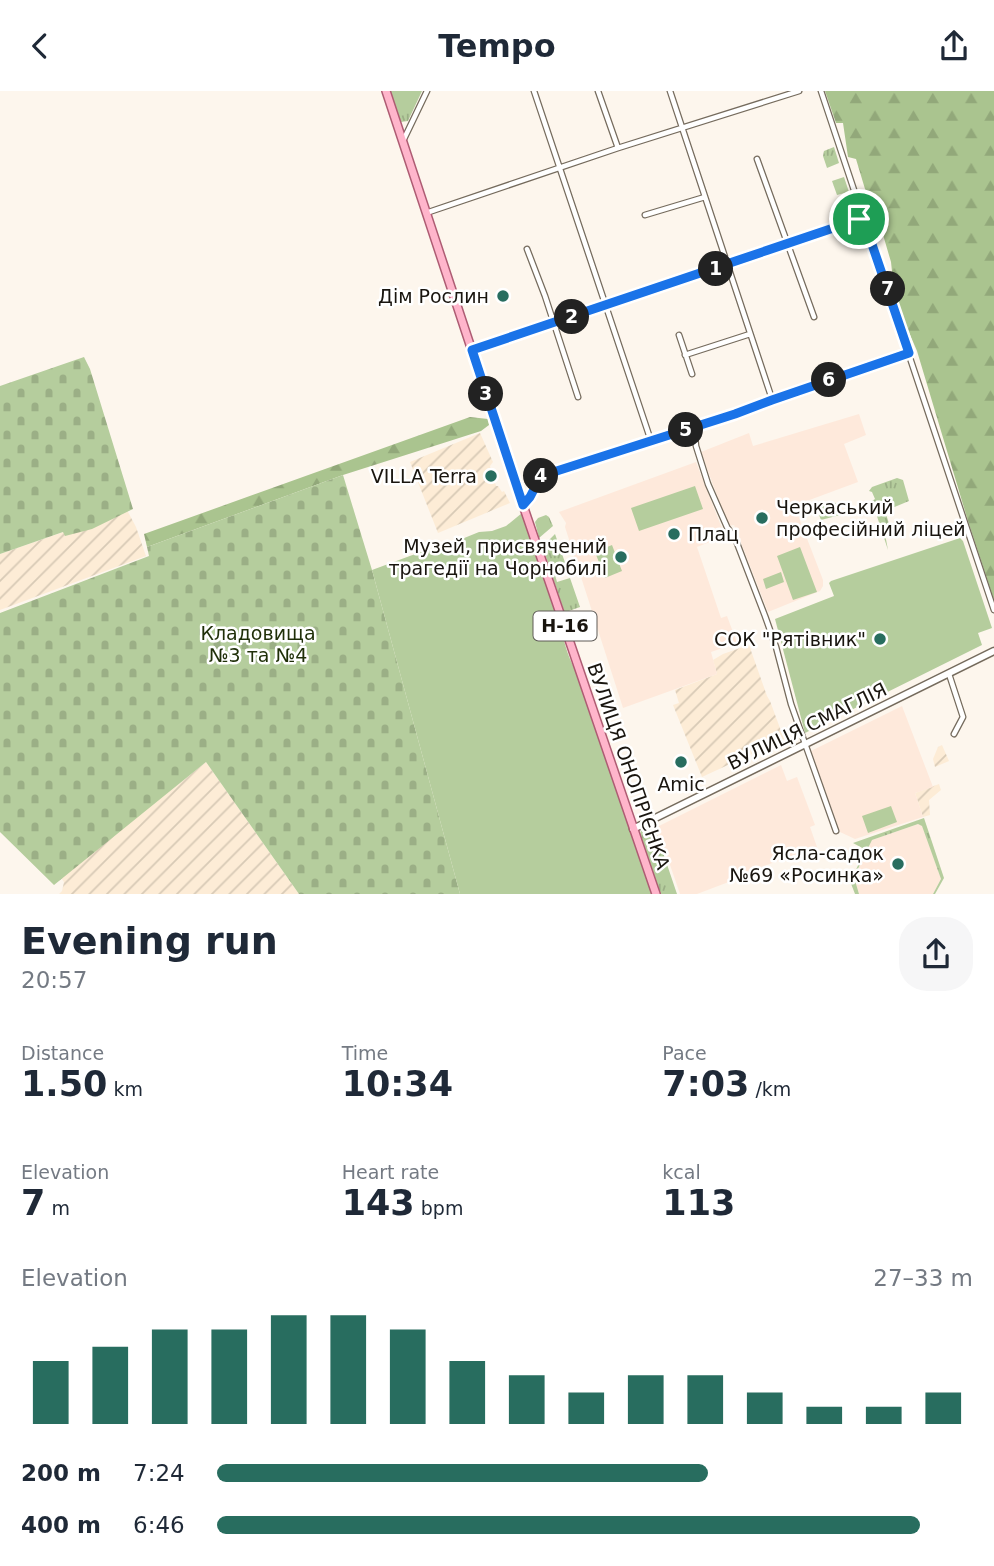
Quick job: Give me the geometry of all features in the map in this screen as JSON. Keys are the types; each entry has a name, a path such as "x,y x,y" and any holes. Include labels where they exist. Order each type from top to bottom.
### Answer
{"main road":[{"name":"ВУЛИЦЯ ОНОПРІЄНКА","path":"386,91 656,894"}],"street":[{"path":"402,142 427,91"},
{"path":"534,91 651,441"},
{"path":"598,91 618,148"},
{"path":"670,91 772,400"},
{"path":"426,212 799,91"},
{"path":"821,91 994,610"},
{"path":"757,159 814,317"},
{"path":"645,215 705,197"},
{"path":"472,350 863,218"},
{"path":"527,249 578,397"},
{"path":"685,355 750,334"},
{"path":"679,335 692,374"},
{"path":"523,505 541,476 697,427 909,353"},
{"path":"697,427 696,446 705,475 727,527 735,538 765,616 791,704 836,831"},
{"name":"ВУЛИЦЯ СМАГЛІЯ","path":"634,829 994,651"},
{"path":"949,674 963,717 954,734"}],"shaded area":[{"name":"Черкаський професійний ліцей","path":"859,414 866,435 844,444 858,482 796,505 823,586 820,591 768,612 734,525 728,526 701,452 749,433 753,446"},
{"path":"480,433 493,462 490,466 496,486 504,491 510,503 438,533 410,462"},
{"path":"696,462 725,536 697,547 721,618 727,616 737,643 711,652 717,674 623,708 565,527 566,523 559,512"},
{"path":"127,510 146,556 0,610 0,554"},
{"path":"749,645 784,739 702,777 673,705 679,703 675,690 717,674 713,660"},
{"path":"902,706 933,787 915,793 923,817 855,839 840,832 811,751"},
{"path":"942,745 949,761 935,767 933,759 938,747"},
{"path":"206,762 299,894 59,894 64,882 61,878"},
{"path":"781,765 787,781 797,777 815,825 810,827 817,847 697,894 680,894 657,827"},
{"path":"939,784 941,790 929,800 930,815 923,817 915,793"},
{"name":"Ясла-садок №69 «Росинка»","path":"918,824 922,825 941,879 933,894 859,894 854,877 872,840"}],"green space":[{"path":"390,91 422,91 408,121 401,122"},
{"path":"825,91 994,91 994,600 917,351 895,300 891,262 879,221 870,224 866,216 871,209 856,159 848,157 843,123 836,123"},
{"path":"834,147 839,163 827,168 824,151"},
{"path":"844,177 849,192 837,195 832,181"},
{"path":"84,357 133,509 92,529 65,536 63,532 0,554 0,386"},
{"path":"470,417 488,419 489,425 481,431 343,475 147,547 144,534"},
{"name":"Кладовища №3 та №4","path":"343,475 372,570 460,894 299,894 206,762 54,885 0,832 0,613 149,556 147,547"},
{"path":"897,478 903,480 909,501 880,513 886,514 890,527 885,534 888,550 872,501 875,499 869,491 872,487"},
{"path":"695,486 703,509 639,531 631,508"},
{"path":"830,502 836,503 840,515 821,520 816,507"},
{"path":"522,513 562,629 567,652 577,673 652,894 460,894 372,570 479,532 506,526"},
{"path":"546,515 553,526 539,538 535,522"},
{"path":"555,534 568,571 555,575 557,582 570,578 580,607 566,612 544,551 545,544"},
{"name":"СОК \"Рятівник\"","path":"960,538 992,628 978,633 982,645 805,733 775,619 834,596 829,583 831,581"},
{"path":"612,545 622,571 605,578 595,552"},
{"path":"800,547 817,592 793,600 777,556"},
{"path":"781,572 784,582 766,589 763,579"},
{"path":"891,806 897,822 868,833 862,816"},
{"path":"924,818 944,878 935,894 941,879 922,826 918,824 872,840 854,877 859,894 855,894 850,881 866,850 853,843"},
{"path":"653,823 677,894 660,894 640,835 641,830"}],"place":[{"name":"Дім Рослин","path":"503,296"},
{"name":"VILLA Terra","path":"491,476"},
{"name":"Черкаський професійний ліцей","path":"762,518"},
{"name":"Плац","path":"674,534"},
{"name":"Музей, присвячений трагедії на Чорнобилі","path":"621,557"},
{"name":"СОК \"Рятівник\"","path":"880,639"},
{"name":"Amic","path":"681,762"},
{"name":"Ясла-садок №69 «Росинка»","path":"898,864"}],"route":[{"path":"863,218 909,353 697,427 541,476 523,505 472,350 859,219 863,218"}]}
